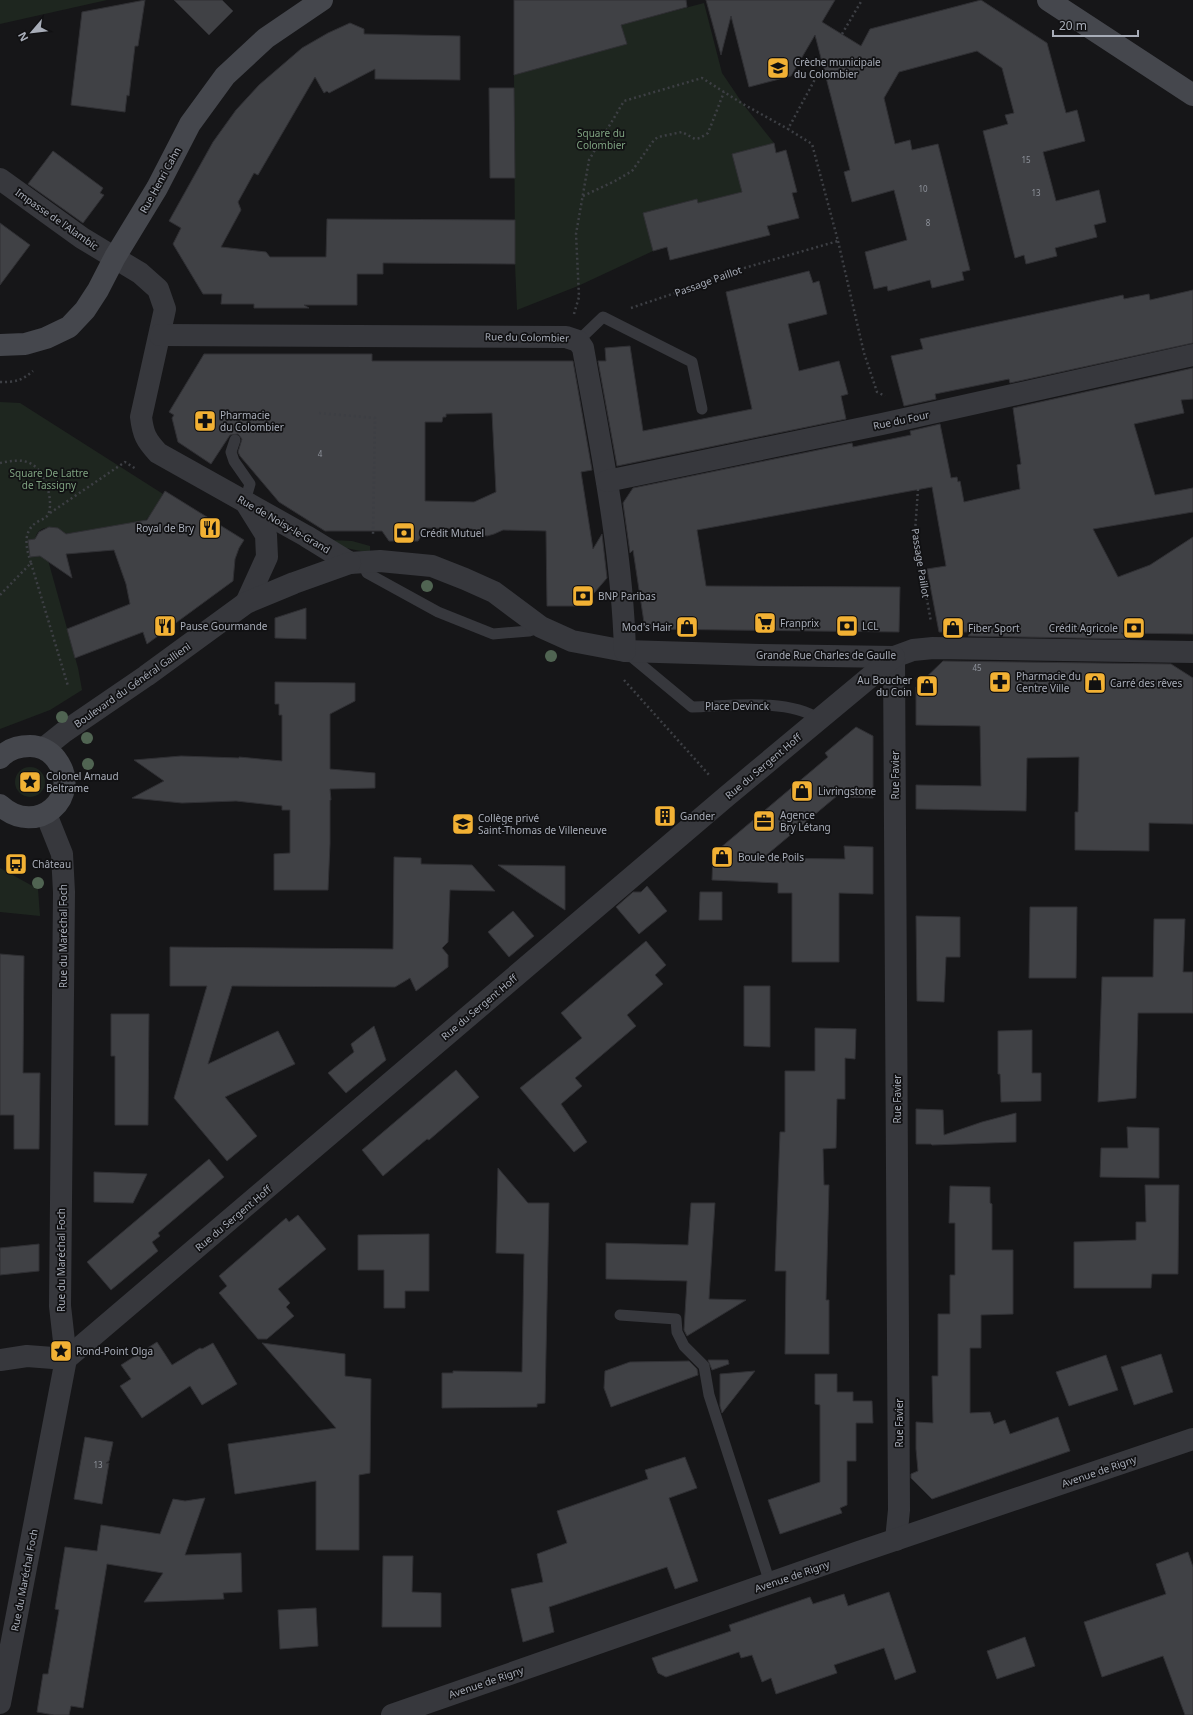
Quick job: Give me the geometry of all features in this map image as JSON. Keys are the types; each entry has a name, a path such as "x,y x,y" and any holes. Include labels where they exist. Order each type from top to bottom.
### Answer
{"main road":[{"name":"Rue Henri Cahn","path":"0,345 25,344 46,338 69,327 85,310 115,257 158,188 190,124 225,76 266,38 322,0"},
{"path":"1048,0 1193,95"},
{"path":"0,758 10,750 21,746 44,748 53,755 60,764 64,775 64,786 61,797 55,807 46,814 35,818 22,818 10,814 0,805"}],"street":[{"name":"Impasse de l'Alambic","path":"0,179 82,238 115,257"},
{"name":"Rue de Noisy-le-Grand","path":"115,257 140,273 158,289 165,309 141,417 142,427 147,441 158,453 356,563"},
{"name":"Rue du Colombier","path":"160,335 572,339 583,348 607,481 624,610 625,651"},
{"name":"Rue du Four","path":"607,481 882,424 1193,355"},
{"path":"244,501 266,535 267,558 246,603"},
{"path":"356,563 380,561 432,566 494,592 541,627 572,641 625,651"},
{"name":"Boulevard du Général Gallieni","path":"44,748 64,732 146,676 246,603 294,583 356,563"},
{"name":"Grande Rue Charles de Gaulle","path":"625,651 894,657 913,650 933,648 1193,652"},
{"name":"Rue du Sergent Hoff","path":"66,1359 727,796 894,657"},
{"name":"Rue Favier","path":"894,657 899,1510 896,1540"},
{"name":"Rue du Maréchal Foch","path":"0,1703 66,1359 60,1306 64,884 62,854 46,814"},
{"path":"0,1360 28,1356 66,1359"},
{"name":"Avenue de Rigny","path":"392,1715 770,1583 1193,1439"}],"lane":[{"path":"572,339 603,317 692,362 702,409"},
{"path":"234,440 230,452 234,461 250,484 244,501"},
{"path":"356,563 367,573 438,612 493,634 530,631 541,627"},
{"name":"Place Devinck","path":"625,651 692,707 763,705 807,712 819,719"},
{"path":"620,1315 676,1319 677,1332 684,1346 704,1366 709,1395 770,1583"}],"path":[{"path":"842,34 862,0"},
{"path":"788,129 820,70"},
{"path":"572,339 579,297 576,234 589,160 624,101 702,78 812,144 838,241 870,372 876,392 887,398"},
{"path":"582,196 629,173 638,164 654,140 658,137 682,132 695,139 704,136 708,133 724,92"},
{"name":"Passage Paillot","path":"603,317 690,288 720,275 838,241"},
{"path":"0,382 22,380 33,371"},
{"path":"319,413 375,418 373,541"},
{"path":"0,463 18,460 34,465 45,480 50,497 49,513"},
{"path":"68,686 31,563 26,542 28,533 37,522 46,517 49,513 125,462"},
{"name":"Passage Paillot","path":"918,489 915,532 932,628"},
{"path":"0,595 31,563"},
{"path":"622,677 727,796"}],"green space":[{"path":"0,0 107,0 0,24"},
{"name":"Square du Colombier","path":"704,3 722,73 743,104 774,143 747,191 698,203 697,199 644,213 653,251 578,286 517,310 515,264 514,75 627,44 621,25"},
{"name":"Square De Lattre de Tassigny","path":"0,402 20,403 163,494 150,516 144,521 65,534 56,529 47,528 42,529 36,535 35,546 38,554 48,560 78,668 82,690 50,710 0,729"},
{"path":"331,540 352,541 370,546 370,553 341,547"},
{"path":"30,767 41,771 45,782 41,793 30,797 19,793 15,782 19,771"},
{"path":"0,868 38,889 40,916 0,912"}],"building":[{"path":"145,0 138,46 135,46 129,96 127,95 125,112 71,105 82,12"},
{"path":"174,0 222,0 233,11 209,35"},
{"path":"514,0 686,0 687,7 621,25 627,44 514,75"},
{"path":"706,0 835,0 822,22 861,46 870,29 981,0 1047,43 1066,113 1077,110 1085,141 1043,152 1056,201 1099,190 1106,222 1094,225 1097,237 1055,248 1057,256 1026,264 1024,255 1015,258 983,131 1008,124 1005,115 1014,113 1002,68 977,51 899,72 884,98 895,144 910,140 912,150 938,144 970,270 962,272 964,280 932,288 930,280 888,291 887,286 874,289 865,252 907,240 894,190 852,202 844,172 850,170 815,35 791,76 749,87 731,16 721,55"},
{"path":"350,23 364,29 364,34 460,36 460,80 375,79 375,69 329,93 327,91 324,93 315,77 258,175 254,173 238,202 241,210 221,247 266,252 270,257 326,257 327,219 515,220 515,264 383,263 383,274 357,274 357,305 304,305 309,308 254,308 254,304 221,304 222,294 203,294 173,244 181,228 169,221 213,142 236,110 259,85 302,48 328,33"},
{"path":"489,88 514,88 515,178 490,178"},
{"path":"774,143 776,153 786,150 797,192 792,193 799,218 767,226 770,235 670,260 667,247 653,251 643,213 697,199 698,203 742,192 732,154"},
{"path":"53,151 103,188 100,193 104,195 83,223 28,184"},
{"path":"0,223 30,245 0,285"},
{"path":"809,271 813,283 819,281 827,314 788,324 799,371 839,361 848,394 841,396 846,419 617,466 598,361 606,361 605,348 630,346 643,431 752,409 726,292"},
{"path":"1193,290 1193,343 1010,383 1009,379 935,394 936,399 904,406 891,356 923,349 920,339 1123,295 1124,299 1149,294 1150,300"},
{"path":"204,354 372,354 372,361 573,361 592,470 581,472 593,549 602,534 607,578 583,606 547,606 546,531 503,530 487,536 472,529 426,528 418,541 389,541 382,531 325,531 279,502 240,456 238,452 242,439 238,434 230,435 211,464 178,442 172,418 174,415 169,412","holes":["492,413 496,492 474,502 425,501 425,422 442,422 443,417 446,417 446,414"]},
{"path":"1193,368 1193,399 1181,400 1184,413 1134,424 1155,495 1193,488 1193,512 1093,529 1118,577 1150,565 1193,537 1193,634 1121,633 1130,639 968,636 971,632 939,632 927,569 946,566 932,487 697,530 706,586 900,587 899,632 645,629 633,550 630,553 623,503 633,488 852,443 853,447 911,435 910,431 940,424 951,478 957,477 958,482 960,481 964,502 1020,489 1017,465 1021,464 1013,408"},
{"path":"165,491 244,540 235,559 233,581 147,644 143,632 75,658 67,629 130,604 126,584 114,550 66,554 72,578 40,556 30,557 28,540 35,539 39,532 49,527 58,528 66,534 147,520"},
{"path":"306,608 306,639 275,638 275,618"},
{"path":"943,661 1171,664 1193,678 1193,824 1149,823 1149,851 1075,850 1075,812 1078,812 1079,757 1027,758 1026,811 916,809 916,785 981,786 980,726 916,725 916,687"},
{"path":"275,682 355,683 355,701 330,714 330,769 375,773 375,788 330,789 331,800 328,890 274,890 274,854 290,853 290,810 282,810 282,806 236,801 182,803 132,798 164,781 134,760 181,756 239,757 282,761 282,715 279,715 279,704 275,704"},
{"path":"856,727 873,736 873,798 844,797 844,790 763,858 845,859 844,846 873,847 873,894 839,893 839,962 792,962 792,893 778,893 778,883 712,880 713,854 828,757 825,753"},
{"path":"394,857 421,858 421,864 472,865 495,891 450,890 448,942 442,948 448,955 448,967 416,991 410,978 395,987 232,986 208,1064 278,1031 295,1064 225,1097 257,1136 227,1161 174,1098 207,986 170,986 170,947 393,949"},
{"path":"498,865 565,866 565,910 536,891"},
{"path":"647,886 667,911 639,934 616,907 633,892 641,892"},
{"path":"700,892 722,892 722,920 699,920"},
{"path":"1030,907 1077,907 1076,978 1029,978"},
{"path":"513,911 534,936 509,957 488,932"},
{"path":"916,916 960,917 960,957 946,957 944,1002 917,1001"},
{"path":"1154,919 1185,919 1183,972 1193,972 1193,1013 1138,1013 1136,1098 1098,1102 1102,977 1153,977"},
{"path":"646,941 666,965 655,975 663,984 627,1015 636,1026 575,1078 582,1086 561,1104 587,1142 574,1152 520,1088 582,1038 561,1013"},
{"path":"0,954 24,956 23,1073 40,1073 39,1149 14,1149 14,1115 0,1115"},
{"path":"744,986 770,986 770,1047 744,1046"},
{"path":"111,1014 149,1014 148,1125 115,1125 115,1056 111,1056"},
{"path":"374,1026 386,1060 346,1093 328,1073 354,1052 351,1044"},
{"path":"815,1028 856,1029 855,1059 845,1058 845,1099 837,1099 836,1148 823,1149 824,1185 829,1185 826,1300 829,1300 829,1354 785,1354 786,1271 775,1271 780,1132 785,1132 785,1071 815,1071"},
{"path":"1032,1030 1032,1073 1041,1073 1041,1101 1001,1102 1000,1074 998,1074 998,1031"},
{"path":"456,1070 479,1097 429,1140 427,1139 383,1176 362,1150"},
{"path":"916,1109 943,1110 944,1135 982,1122 1016,1113 1016,1142 932,1145 916,1144"},
{"path":"1127,1127 1159,1128 1159,1178 1100,1177 1101,1148 1128,1148"},
{"path":"209,1159 224,1177 158,1233 160,1236 152,1242 158,1251 111,1290 87,1262"},
{"path":"498,1168 528,1203 549,1203 545,1403 537,1404 537,1407 442,1408 442,1373 453,1373 453,1371 522,1372 524,1254 496,1253"},
{"path":"94,1172 147,1174 133,1203 94,1202"},
{"path":"1145,1185 1179,1185 1178,1274 1152,1274 1151,1288 1074,1288 1074,1242 1136,1240 1136,1222 1146,1222"},
{"path":"950,1186 990,1187 990,1203 992,1204 992,1250 1013,1250 1013,1314 981,1315 981,1348 970,1348 970,1413 990,1412 994,1424 1005,1420 1010,1434 1058,1417 1070,1451 932,1499 911,1478 911,1474 918,1471 916,1422 933,1423 932,1376 938,1376 938,1314 950,1314 950,1275 955,1275 955,1223 949,1223"},
{"path":"691,1203 715,1203 709,1299 746,1300 687,1336 684,1330 687,1281 606,1279 606,1243 688,1245"},
{"path":"298,1215 326,1249 278,1289 290,1303 286,1307 294,1316 267,1339 258,1339 219,1293 227,1286 219,1276 286,1218 289,1222"},
{"path":"429,1234 429,1291 405,1291 405,1308 384,1308 384,1270 358,1270 358,1235"},
{"path":"39,1244 39,1271 0,1275 0,1248"},
{"path":"157,1342 172,1365 200,1348 202,1349 213,1343 237,1384 202,1405 190,1386 142,1418 120,1386 131,1379 121,1365"},
{"path":"262,1343 345,1354 345,1376 371,1379 370,1473 359,1475 359,1550 316,1550 316,1481 235,1494 228,1444 336,1428"},
{"path":"1161,1354 1173,1392 1134,1405 1121,1367"},
{"path":"1106,1355 1118,1390 1069,1406 1056,1372"},
{"path":"708,1360 728,1360 729,1364 712,1370"},
{"path":"689,1361 697,1369 698,1375 611,1407 604,1388 605,1371 630,1362"},
{"path":"755,1371 722,1413 720,1406 720,1374"},
{"path":"815,1374 837,1374 837,1392 853,1392 853,1401 872,1401 873,1423 856,1423 856,1461 847,1461 847,1505 840,1508 842,1513 780,1534 768,1500 820,1482 820,1405 815,1404"},
{"path":"85,1437 113,1442 109,1461 106,1463 109,1463 102,1504 74,1499"},
{"path":"685,1457 697,1488 669,1498 698,1581 675,1589 667,1567 549,1607 554,1632 523,1642 511,1589 543,1582 537,1554 567,1543 557,1511 648,1479 645,1470"},
{"path":"205,1498 185,1555 241,1553 242,1592 223,1593 224,1599 144,1602 163,1573 107,1564 83,1708 71,1706 69,1715 54,1715 37,1712 43,1674 48,1674 59,1610 55,1609 65,1547 97,1551 101,1525 160,1534 173,1499 185,1501"},
{"path":"1188,1552 1193,1567 1193,1715 1185,1715 1163,1656 1102,1677 1084,1622 1166,1594 1156,1564"},
{"path":"383,1556 413,1556 412,1592 441,1593 441,1627 382,1627"},
{"path":"889,1592 916,1672 895,1680 884,1648 834,1665 837,1673 776,1694 771,1678 762,1682 752,1655 741,1658 739,1652 666,1677 658,1673 652,1658 731,1631 729,1625 810,1597 813,1604 844,1594 848,1606"},
{"path":"316,1608 318,1646 280,1649 278,1610"},
{"path":"1025,1637 1035,1666 997,1679 987,1651"}],"place":[{"name":"Crèche municipale du Colombier","path":"778,68"},
{"name":"Pharmacie du Colombier","path":"205,421"},
{"name":"Royal de Bry","path":"210,528"},
{"name":"Crédit Mutuel","path":"404,533"},
{"name":"BNP Paribas","path":"583,596"},
{"name":"Franprix","path":"765,623"},
{"name":"Pause Gourmande","path":"165,626"},
{"name":"LCL","path":"847,626"},
{"name":"Mod's Hair","path":"687,627"},
{"name":"Fiber Sport","path":"953,628"},
{"name":"Crédit Agricole","path":"1134,628"},
{"name":"Pharmacie du Centre Ville","path":"1000,682"},
{"name":"Carré des rêves","path":"1095,683"},
{"name":"Au Boucher du Coin","path":"927,686"},
{"name":"Colonel Arnaud Beltrame","path":"30,782"},
{"name":"Livringstone","path":"802,791"},
{"name":"Gander","path":"665,816"},
{"name":"Agence Bry Létang","path":"764,821"},
{"name":"Collège privé Saint-Thomas de Villeneuve","path":"463,824"},
{"name":"Boule de Poils","path":"722,857"},
{"name":"Château","path":"16,864"},
{"name":"Rond-Point Olga","path":"61,1351"}]}
